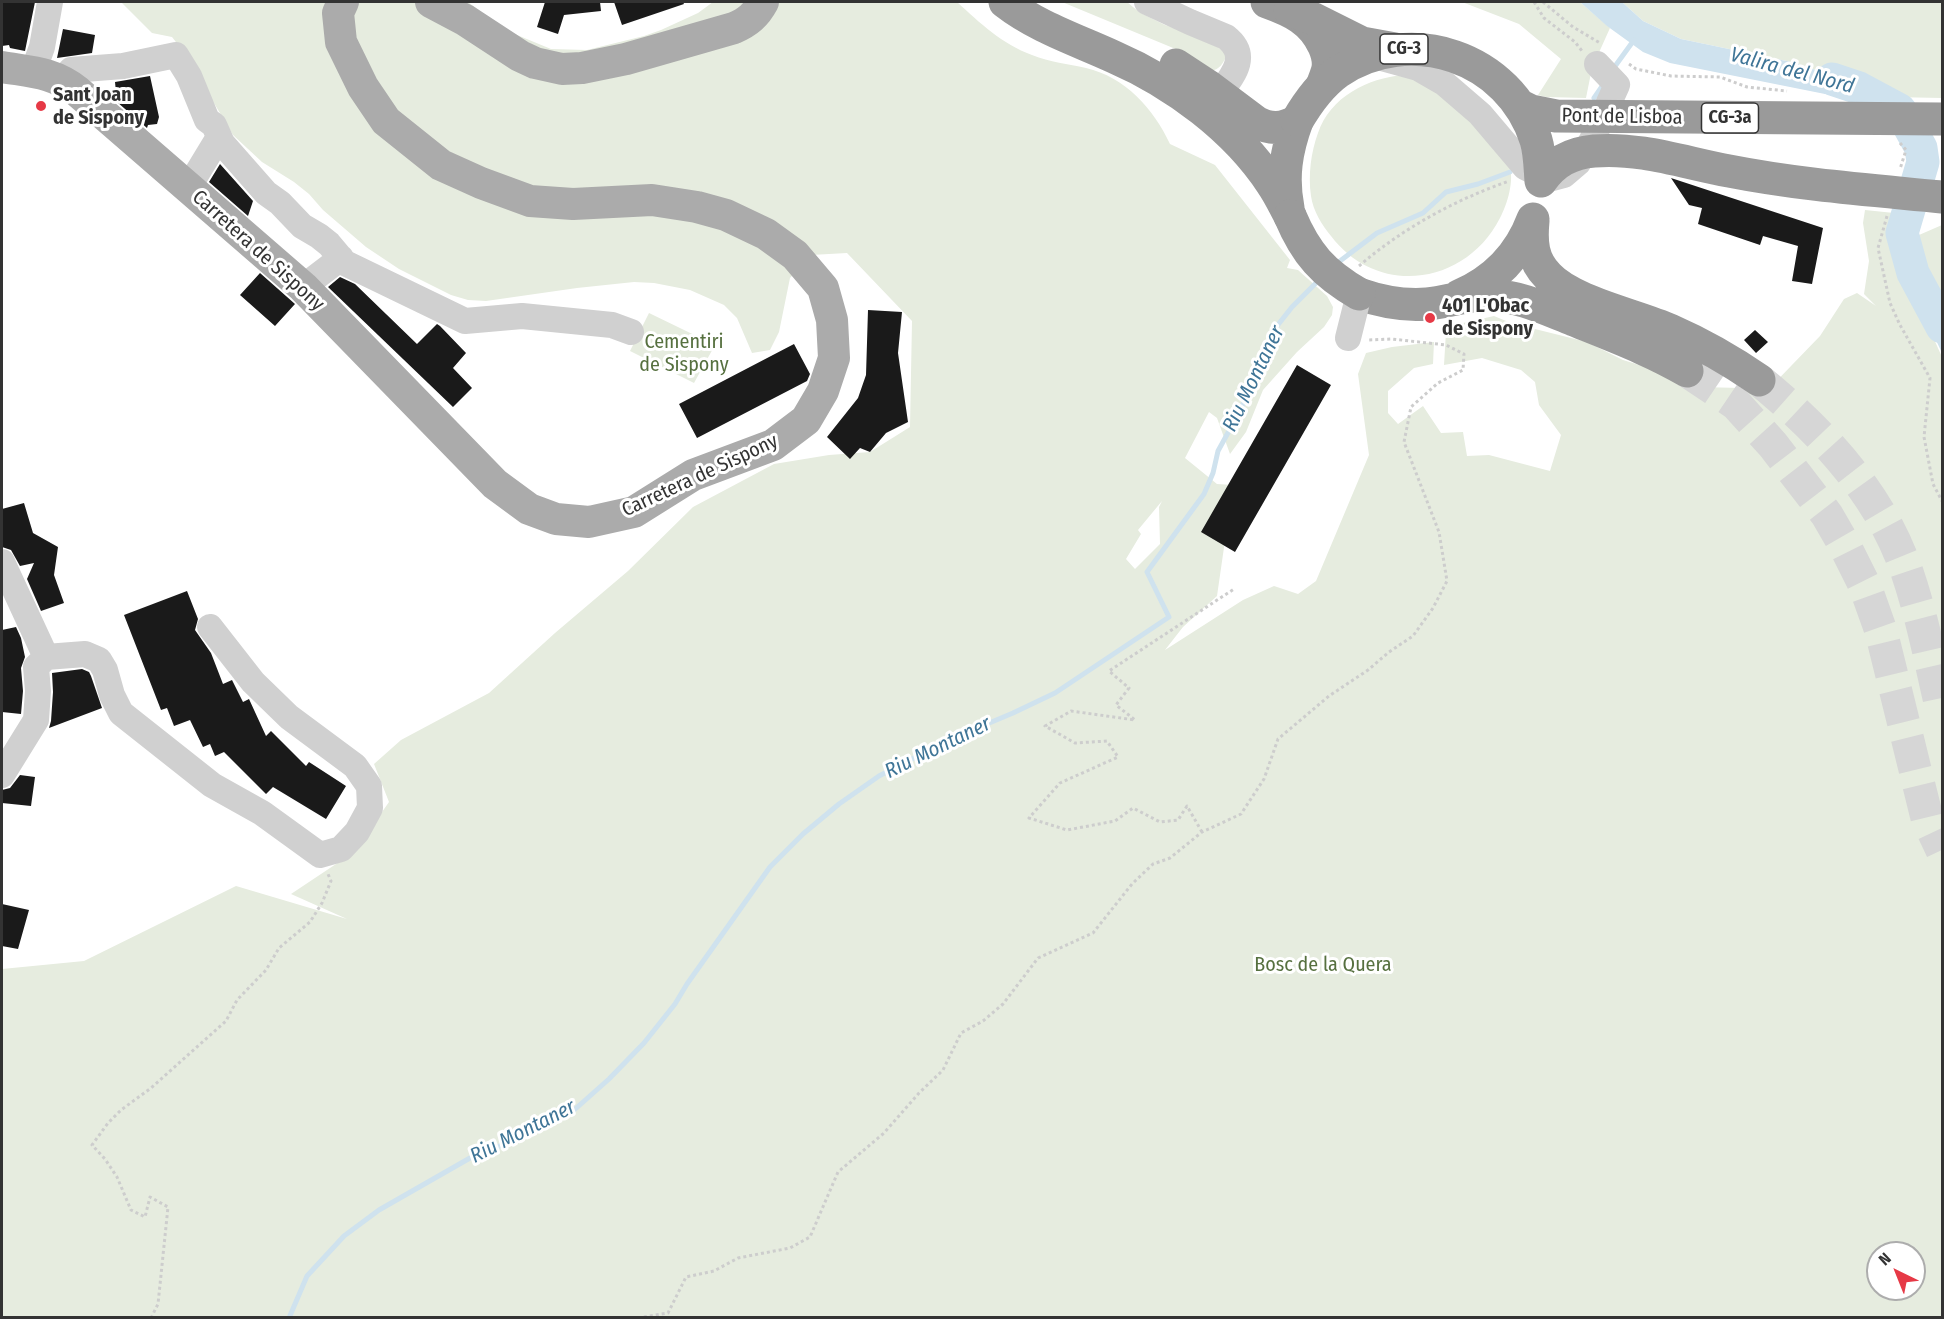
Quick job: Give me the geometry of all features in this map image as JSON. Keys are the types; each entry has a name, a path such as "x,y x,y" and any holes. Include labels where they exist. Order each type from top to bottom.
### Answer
{"highway":[{"name":"CG-3","path":"1019,4 1163,57 1220,94 1290,216 1300,241 1316,262 1336,281 1356,282 1382,302 1405,305 1491,295 1532,304 1634,343 1688,371"},
{"name":"CG-3","path":"1019,4 1059,33 1134,66 1190,101 1237,124 1276,128 1288,126 1297,121"},
{"path":"1277,4 1362,43 1397,49"},
{"path":"1277,4 1306,21 1319,35 1327,53 1328,67 1322,86"},
{"name":"CG-3","path":"1290,216 1284,189 1284,166 1289,143 1297,121 1308,102 1322,86 1355,62 1374,54 1397,49 1432,50 1466,60 1496,79 1519,105 1536,141 1533,174 1533,255 1548,277 1559,286 1595,302 1669,329 1709,348 1759,380"},
{"name":"Pont de Lisboa","path":"1519,105 1537,113 1556,116 1942,119"},
{"name":"Pont de Lisboa","path":"1533,174 1549,170 1570,155 1582,152 1634,152 1798,183 1942,197"},
{"name":"CG-3","path":"1452,299 1474,290 1505,266 1528,234 1533,221"}],"main road":[{"name":"Carretera de Sispony","path":"2,68 53,76 63,81 303,287 495,484 529,508 556,519 589,522 634,512 693,475 773,445 806,420 823,391 834,358 832,320 823,288 795,255 766,234 726,215 697,207 652,200 573,204 530,201 441,165 386,122 363,87 341,42 338,13 343,2"},
{"path":"431,2 465,20 520,56 535,63 562,69 582,68 626,59 734,28 748,22 763,2"}],"street":[{"path":"33,72 42,47 50,2"},
{"path":"1148,2 1231,41 1238,54 1238,66 1220,94"},
{"path":"1277,4 1381,58 1418,69 1444,83 1480,114 1533,174 1550,179 1564,175 1578,163 1592,140 1617,85 1601,55"},
{"path":"63,81 70,70 123,66 176,55 189,76 207,120 214,125 222,143 266,193 280,203 302,226 329,244 345,263 465,321 522,316 612,325 631,332"},
{"path":"188,188 219,137"},
{"path":"303,287 341,258"},
{"path":"1355,338 1356,282"},
{"path":"2,562 46,657"},
{"path":"2,773 36,720 38,691 36,668 46,657 85,654 99,660 105,669 112,695 121,713 212,785 262,813 320,855 341,849 357,832 370,808 369,786 355,766 289,717 253,682 210,627"}],"path":[{"path":"1534,2 1544,18 1575,42 1601,55"},
{"path":"1544,2 1601,55"},
{"path":"1356,282 1377,250 1413,226 1471,195 1521,176 1533,174"},
{"path":"1890,303 1930,378 1924,437 1933,484 1942,501"},
{"path":"638,1317 668,1313 686,1277 714,1271 738,1258 790,1248 810,1237 838,1172 884,1133 943,1070 961,1033 983,1021 1003,1004 1038,958 1092,933 1132,884 1152,864 1170,858 1202,832 1241,814 1264,779 1278,739 1329,696 1413,636 1433,608 1447,581 1440,532 1404,442 1411,407 1438,383 1463,370 1464,354 1446,345 1392,339 1355,338"},
{"path":"1202,832 1187,806 1178,820 1160,822 1133,808 1115,821 1067,830 1029,818 1060,783 1118,757 1107,741 1076,743 1045,726 1071,711 1135,720 1116,705 1129,688 1109,671 1234,589"},
{"path":"152,1317 158,1304 168,1207 150,1197 145,1217 131,1210 117,1177 92,1145 121,1110 151,1088 226,1021 237,1000 266,970 279,948 310,922 322,903 331,881 320,855"}],"green space":[{"name":"Bosc de la Quera","path":"121,2 468,2 505,30 551,49 587,50 661,30 698,13 713,2 957,2 992,32 1021,50 1046,59 1100,72 1113,79 1137,96 1147,107 1170,144 1215,165 1290,260 1287,268 1298,270 1327,296 1333,307 1332,315 1324,327 1297,352 1263,390 1246,432 1230,454 1217,418 1209,412 1185,458 1217,484 1233,485 1217,596 1183,627 1165,650 1243,600 1274,586 1298,594 1316,581 1369,455 1358,374 1366,353 1434,342 1433,364 1414,368 1388,391 1388,413 1398,424 1423,406 1441,433 1463,432 1467,456 1489,455 1550,471 1561,435 1539,405 1535,382 1521,370 1482,358 1444,365 1446,332 1463,323 1494,316 1511,323 1587,342 1623,360 1679,377 1699,387 1742,388 1762,396 1820,336 1844,299 1857,293 1876,306 1864,294 1869,261 1863,223 1865,210 1894,213 1897,257 1942,357 1942,1317 2,1318 2,969 84,961 236,886 347,919 291,894 354,852 389,802 374,764 401,740 489,693 628,571 693,507 774,464 829,455 870,452 910,427 912,321 847,253 811,255 790,278 779,332 770,350 752,353 737,318 724,305 690,290 654,283 634,282 577,288 486,301 468,300 451,295 399,269 366,247 323,210 309,194 262,162 233,135 183,51 172,37 152,33","holes":["1162,501 1159,507 1160,544 1135,569 1126,559 1141,534 1138,530"]},
{"path":"1062,2 1127,2 1139,12 1165,25 1210,40 1227,55 1219,68 1210,71 1178,50"},
{"path":"1462,2 1580,2 1610,28 1592,68 1586,98 1538,95 1561,59 1519,24"},
{"path":"1622,2 1942,2 1942,98 1891,97 1796,63 1681,39 1643,21"},
{"path":"1403,75 1430,77 1504,157 1511,171 1511,185 1505,206 1485,241 1466,258 1444,269 1420,275 1396,275 1372,269 1350,256 1321,222 1314,207 1310,188 1312,156 1316,140 1331,109 1364,85"},
{"path":"1942,225 1942,308 1923,279 1913,241 1919,235"},
{"name":"Cementiri de Sispony","path":"649,313 715,345 694,383 630,351"}],"water":[{"path":"1580,2 1622,2 1643,21 1681,39 1796,63 1891,97 1825,94 1670,63 1643,52 1607,26"},
{"path":"1894,213 1921,216 1913,241 1923,279 1942,307 1942,353 1897,257"}],"pier":[{"path":"1808,94 1894,97 1891,100"}],"building":[{"path":"2,2 35,2 25,51 10,48 9,45 2,46"},
{"path":"545,2 600,2 601,11 564,15 558,34 537,27"},
{"path":"614,2 683,2 684,4 622,25"},
{"path":"63,29 95,35 92,53 57,58"},
{"path":"150,76 159,117 157,124 148,125 147,128 117,102 115,82"},
{"path":"220,164 253,201 248,216 209,182"},
{"path":"1671,178 1823,228 1812,284 1792,281 1798,246 1763,236 1760,245 1698,224 1702,208 1689,205"},
{"path":"260,273 295,304 275,326 240,295"},
{"path":"340,277 355,284 417,344 437,324 440,326 466,353 453,368 472,388 453,407 328,287"},
{"path":"868,310 902,312 898,353 908,422 886,433 870,452 860,448 850,459 827,437 858,398 866,375"},
{"path":"1755,330 1768,342 1756,353 1744,340"},
{"path":"794,344 810,374 807,381 697,438 679,404"},
{"path":"1297,365 1331,385 1235,552 1201,532"},
{"path":"24,503 33,533 58,547 54,575 64,603 41,611 27,579 34,563 20,566 11,550 2,547 2,509"},
{"path":"187,591 198,619 195,630 211,653 223,684 232,680 243,702 249,699 266,736 271,731 306,766 309,762 346,786 326,819 273,787 266,794 224,752 215,756 210,744 203,747 190,720 174,726 167,708 161,710 124,615"},
{"path":"16,627 25,657 21,668 23,691 21,714 2,712 2,630"},
{"path":"82,669 89,672 102,708 49,728 53,692 52,673"},
{"path":"20,775 35,777 31,806 2,803 2,790 10,788"},
{"path":"2,904 29,910 18,949 2,946"}],"waterway":[{"name":"Riu Montaner","path":"1613,69 1634,40"},
{"name":"Valira del Nord","path":"1832,79 1859,88 1900,110 1921,148 1923,162 1902,233 1913,273 1942,327"},
{"name":"Riu Montaner","path":"1594,98 1605,82"},
{"name":"Riu Montaner","path":"1336,264 1377,233 1423,213 1446,192 1478,184 1510,172"},
{"name":"Riu Montaner","path":"289,1318 307,1276 344,1236 379,1210 470,1158 514,1140 573,1111 609,1079 644,1043 675,1004 770,867 803,834 839,804 879,776 949,740 1055,693 1169,617 1147,572 1204,494 1213,473 1218,451 1241,409 1266,346 1277,326 1320,279"}],"tunnel":[{"path":"1687,371 1736,404 1773,445 1827,515 1846,548 1865,586 1881,631 1927,818 1942,850"},
{"path":"1759,380 1804,420 1845,464 1864,488 1880,514 1894,541 1912,586 1942,711"}],"place":[{"name":"Sant Joan de Sispony","path":"41,106"},
{"name":"401 L'Obac de Sispony","path":"1430,318"}]}
